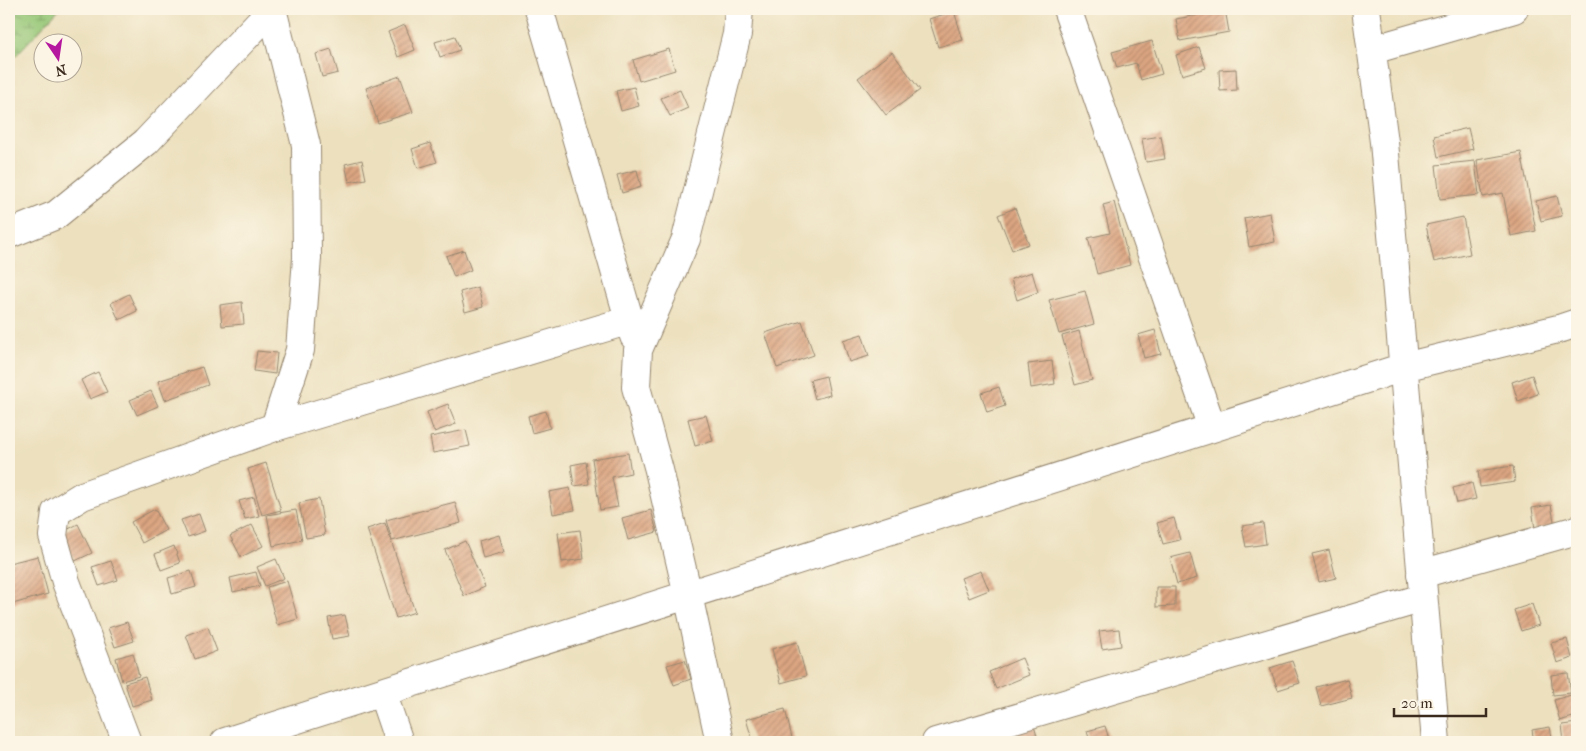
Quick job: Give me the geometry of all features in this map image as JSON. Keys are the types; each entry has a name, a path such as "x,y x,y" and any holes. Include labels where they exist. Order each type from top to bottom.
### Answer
{"street":[{"path":"9,234 56,215 146,142 272,9"},
{"path":"272,9 306,145 307,258 300,350 275,427"},
{"path":"539,9 638,350 636,388 659,470 720,742"},
{"path":"638,350 686,239 737,34 739,9"},
{"path":"1067,9 1212,428"},
{"path":"1366,9 1384,142 1436,742"},
{"path":"1372,50 1514,9"},
{"path":"127,742 66,582 53,536 56,512 82,496 275,427 630,320"},
{"path":"225,742 1404,367 1577,323"},
{"path":"936,742 1422,586 1577,530"},
{"path":"382,692 399,742"}],"green space":[{"path":"9,9 59,9 38,32 32,32 32,38 9,63"}],"building":[{"path":"1202,9 1225,9 1229,32 1180,41 1176,19 1203,14"},
{"path":"954,11 963,40 938,47 929,19"},
{"path":"405,25 415,50 398,57 388,32"},
{"path":"455,36 460,50 440,57 435,42"},
{"path":"1152,41 1162,74 1141,80 1136,63 1117,68 1112,52"},
{"path":"1199,47 1206,68 1182,75 1176,55"},
{"path":"331,49 338,73 322,77 316,54"},
{"path":"669,49 675,70 639,81 633,60"},
{"path":"892,52 920,90 886,115 858,78"},
{"path":"1236,69 1237,90 1220,91 1219,70"},
{"path":"400,76 413,112 378,123 366,88"},
{"path":"634,87 639,106 621,111 616,91"},
{"path":"680,90 688,108 670,116 661,98"},
{"path":"1468,128 1473,149 1438,157 1434,136"},
{"path":"1161,136 1165,159 1146,162 1142,139"},
{"path":"430,143 437,162 418,168 412,149"},
{"path":"1521,152 1536,231 1511,236 1503,193 1483,197 1477,160"},
{"path":"362,160 366,179 349,182 345,164"},
{"path":"1475,161 1479,195 1440,199 1436,165"},
{"path":"637,170 641,187 622,193 617,175"},
{"path":"1557,196 1562,216 1541,221 1536,201"},
{"path":"1114,202 1130,265 1097,274 1088,238 1110,233 1103,205"},
{"path":"1015,208 1029,244 1012,250 998,215"},
{"path":"1270,213 1275,242 1249,247 1244,218"},
{"path":"1463,217 1470,254 1434,262 1426,225"},
{"path":"464,250 471,270 454,277 446,256"},
{"path":"1032,272 1038,292 1017,300 1011,279"},
{"path":"478,287 483,307 465,312 460,292"},
{"path":"1085,291 1094,324 1059,334 1049,300"},
{"path":"129,294 137,311 119,320 111,303"},
{"path":"242,302 244,324 222,326 220,305"},
{"path":"802,321 814,355 777,368 765,333"},
{"path":"1155,330 1161,354 1144,358 1138,335"},
{"path":"1079,331 1092,380 1075,385 1062,336"},
{"path":"862,334 869,356 849,362 843,340"},
{"path":"257,351 277,353 275,374 254,371"},
{"path":"1052,361 1055,384 1031,388 1028,364"},
{"path":"202,367 208,385 165,400 158,381"},
{"path":"98,372 107,392 90,399 81,380"},
{"path":"1532,375 1538,394 1518,401 1512,382"},
{"path":"826,376 830,395 815,399 810,380"},
{"path":"999,387 1005,406 987,412 981,393"},
{"path":"151,391 158,406 137,415 130,400"},
{"path":"448,404 456,424 434,432 427,412"},
{"path":"546,411 550,428 532,433 528,416"},
{"path":"706,415 713,441 695,446 688,419"},
{"path":"466,430 470,446 433,453 430,437"},
{"path":"628,453 631,473 612,477 618,507 600,510 592,459"},
{"path":"586,462 589,484 574,486 571,465"},
{"path":"266,463 281,510 262,515 248,469"},
{"path":"1513,466 1515,482 1480,487 1478,471"},
{"path":"1472,483 1476,499 1457,503 1453,488"},
{"path":"570,488 575,510 553,514 549,492"},
{"path":"254,497 259,516 245,519 239,501"},
{"path":"319,499 325,535 306,538 299,503"},
{"path":"455,502 461,523 392,541 386,520"},
{"path":"1551,505 1555,526 1535,529 1532,508"},
{"path":"155,509 166,530 142,543 131,522"},
{"path":"296,510 302,540 273,546 267,515"},
{"path":"651,510 657,532 628,540 622,518"},
{"path":"199,514 205,531 188,537 181,520"},
{"path":"1174,518 1180,540 1163,544 1157,523"},
{"path":"385,523 415,612 396,618 367,529"},
{"path":"1263,523 1266,544 1246,547 1242,526"},
{"path":"78,524 92,553 75,561 61,533"},
{"path":"252,525 263,546 241,557 230,536"},
{"path":"580,530 584,559 562,562 558,533"},
{"path":"499,535 504,552 483,558 479,541"},
{"path":"465,541 485,587 464,596 445,550"},
{"path":"174,546 180,563 161,570 155,554"},
{"path":"1329,550 1336,578 1319,582 1312,554"},
{"path":"1190,553 1197,578 1177,584 1170,558"},
{"path":"38,556 48,594 9,605 9,563"},
{"path":"276,559 284,578 265,586 257,567"},
{"path":"111,561 118,580 99,586 92,567"},
{"path":"191,571 196,587 172,594 168,578"},
{"path":"981,571 989,590 969,598 961,578"},
{"path":"256,572 260,586 233,592 230,578"},
{"path":"287,581 298,619 277,625 267,587"},
{"path":"1156,587 1175,587 1175,606 1156,607"},
{"path":"1532,604 1539,625 1521,631 1514,610"},
{"path":"345,615 350,636 332,639 328,618"},
{"path":"127,622 134,641 115,647 108,628"},
{"path":"208,627 217,651 195,659 186,635"},
{"path":"1119,629 1121,646 1102,649 1099,631"},
{"path":"1567,639 1572,658 1557,663 1551,643"},
{"path":"797,642 806,676 781,683 772,649"},
{"path":"133,653 139,676 122,681 116,658"},
{"path":"1022,658 1029,675 996,689 989,672"},
{"path":"685,660 691,679 674,685 667,665"},
{"path":"1292,661 1300,683 1278,690 1270,668"},
{"path":"1568,673 1571,693 1553,695 1551,675"},
{"path":"145,677 152,700 132,706 125,683"},
{"path":"1347,679 1352,698 1321,706 1316,687"},
{"path":"1571,695 1576,716 1560,721 1554,700"},
{"path":"785,709 793,742 753,742 746,719"},
{"path":"1032,720 1039,742 1019,742 1014,726"},
{"path":"1577,723 1577,742 1564,742 1562,725"},
{"path":"1105,726 1110,742 1090,742 1087,731"},
{"path":"1550,727 1553,742 1534,742 1532,730"}]}
